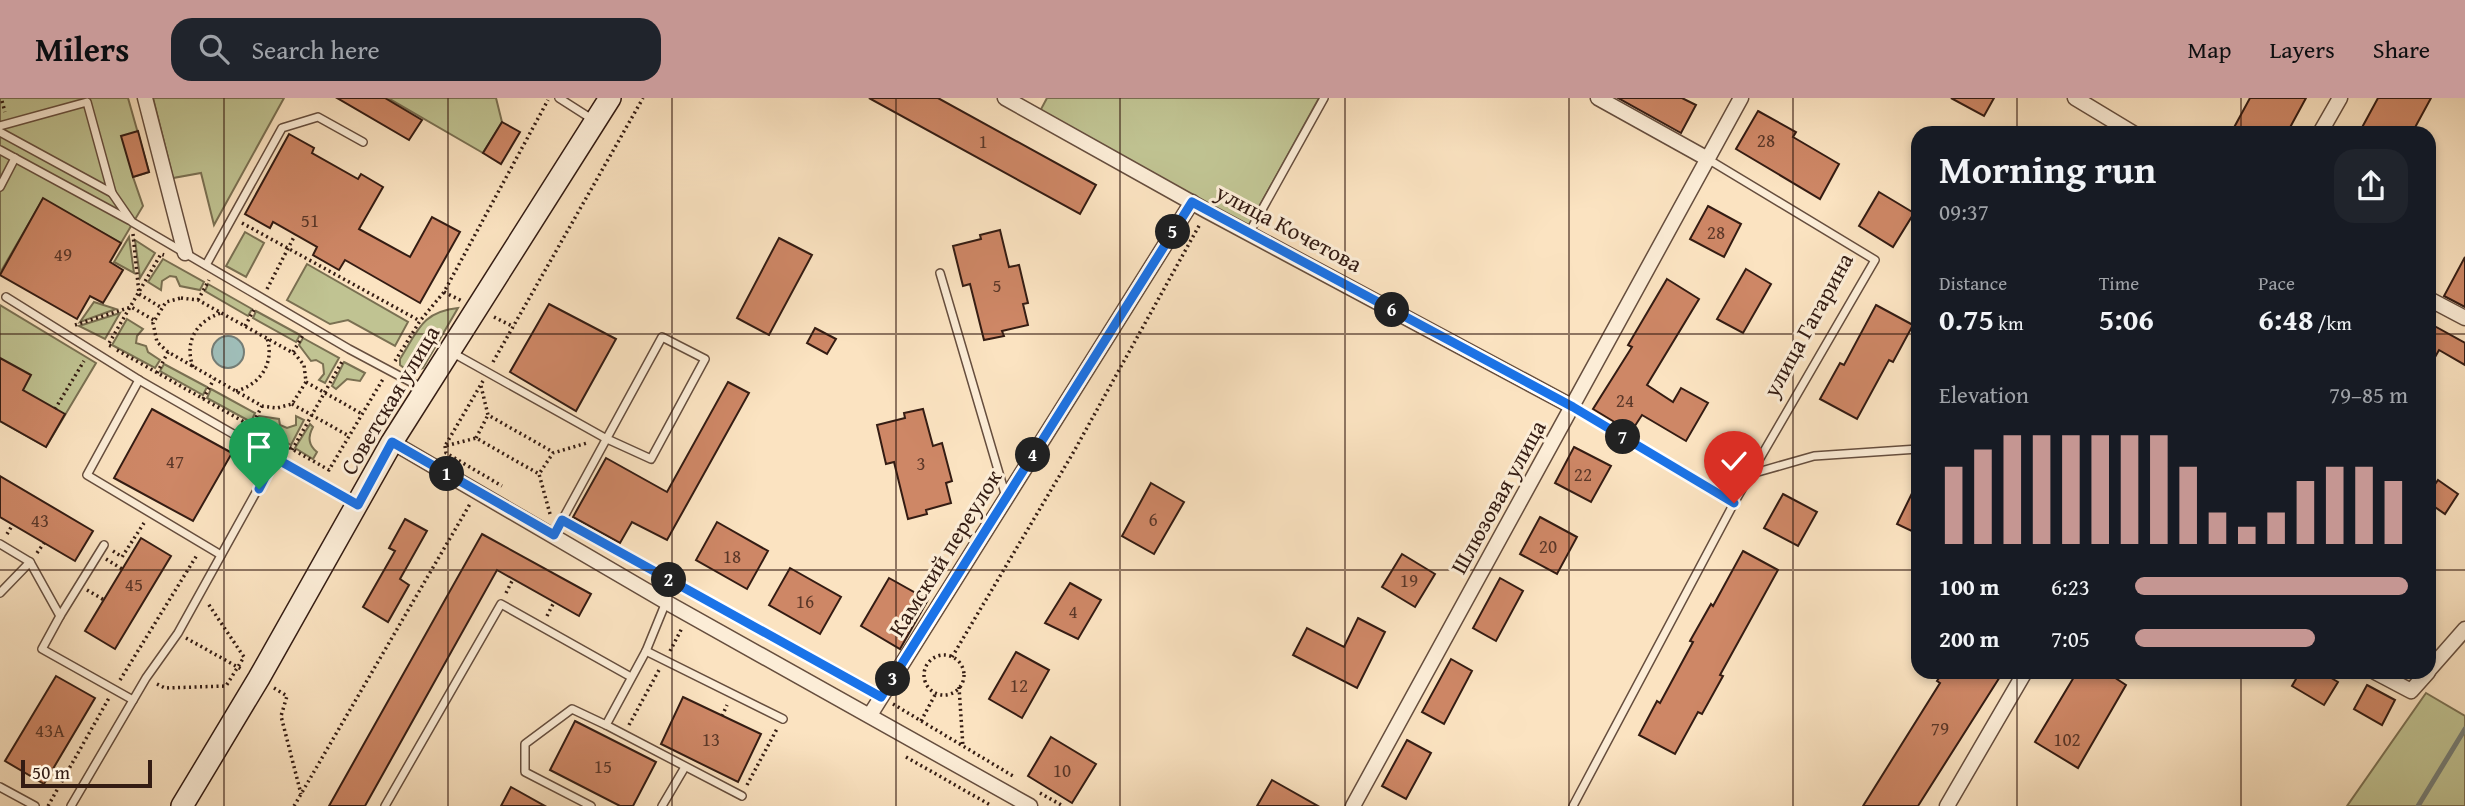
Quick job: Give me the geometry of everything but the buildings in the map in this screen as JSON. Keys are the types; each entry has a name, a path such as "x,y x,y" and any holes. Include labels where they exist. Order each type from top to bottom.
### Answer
{"main road":[{"name":"Советская улица","path":"182,806 259,678 392,442 610,98"}],"street":[{"path":"145,98 179,257"},
{"name":"улица Кочетова","path":"1005,98 1208,211 1573,407"},
{"path":"1598,98 1706,158"},
{"name":"Шлюзовая улица","path":"1353,806 1741,98"},
{"path":"2075,98 2121,126"},
{"path":"2324,126 2340,98"},
{"name":"Камский переулок","path":"870,715 1192,202"},
{"path":"2436,303 2465,318"},
{"path":"392,442 666,603 1030,806"},
{"path":"2436,662 2465,629"},
{"path":"1947,806 2021,679"},
{"path":"2388,679 2411,691 2421,679"}],"lane":[{"path":"559,98 595,121"},
{"path":"1249,233 1324,98"},
{"path":"0,126 87,100 111,193 132,222"},
{"path":"205,265 282,128 318,117 363,142"},
{"path":"0,132 111,193"},
{"path":"0,150 132,222 179,257 205,265 349,349 426,390"},
{"path":"0,187 15,158"},
{"name":"улица Гагарина","path":"1573,806 1734,503 1875,260 1706,158"},
{"path":"940,273 1006,498"},
{"path":"6,297 139,380 358,505"},
{"path":"449,351 606,438 651,459 705,359 662,337 606,438 554,535"},
{"path":"139,380 87,475 221,555"},
{"name":"улица Кочетова","path":"1573,407 1734,503"},
{"path":"1751,474 1814,456 1911,449"},
{"path":"71,806 146,678 178,633 275,458"},
{"path":"0,544 30,562 60,616"},
{"path":"104,545 42,649 133,700"},
{"path":"0,593 30,562"},
{"path":"606,724 646,651 666,603"},
{"path":"385,806 501,604 631,677"},
{"path":"646,651 783,719"},
{"path":"591,806 525,772 525,744 572,709 606,724 742,796"},
{"path":"662,806 685,767"},
{"path":"0,786 35,806"}],"path":[{"path":"179,257 161,254 108,345 329,470 420,321 444,292 550,98"},
{"path":"504,487 446,453 445,446 643,98"},
{"path":"951,657 1073,453 1208,211"},
{"path":"132,222 139,294"},
{"path":"242,223 420,321"},
{"path":"262,298 295,235"},
{"path":"198,300 209,280"},
{"path":"139,294 162,308"},
{"path":"181,298 198,300 293,352 304,365 306,382 292,404 277,408 262,406 192,367 168,352 158,342 153,323 166,302 181,298"},
{"path":"245,326 256,306"},
{"path":"60,330 131,307 155,320"},
{"path":"192,367 189,349 195,331 210,317 221,313"},
{"path":"293,352 304,333 314,339"},
{"path":"234,391 250,386 261,376 269,352 267,338"},
{"path":"284,463 349,349"},
{"path":"55,409 91,350"},
{"path":"156,373 168,352"},
{"path":"374,373 384,378"},
{"path":"203,399 214,379"},
{"path":"306,382 362,414"},
{"path":"475,438 488,415 481,384"},
{"path":"292,404 349,436"},
{"path":"251,427 262,406"},
{"path":"488,415 553,453"},
{"path":"445,446 475,438 539,474 550,514 539,508"},
{"path":"539,474 553,453 606,438"},
{"path":"294,806 470,504"},
{"path":"562,520 881,697 963,747 959,687 964,676 961,665 951,657 939,655 929,662 924,674 927,685 936,693 949,694 959,687"},
{"path":"104,545 122,557 143,523 151,528"},
{"path":"48,806 114,690 203,544"},
{"path":"187,549 197,555"},
{"path":"99,554 122,569"},
{"path":"80,585 104,600"},
{"path":"146,678 165,688 226,686 238,667 244,657 200,592"},
{"path":"624,734 682,628"},
{"path":"921,721 936,693"},
{"path":"742,796 783,719"}],"green space":[{"path":"0,98 128,98 149,172 133,177 143,206 121,243 43,199 0,273"},
{"path":"153,98 284,98 214,225 201,173 173,178"},
{"path":"388,98 496,98 502,122 483,153"},
{"path":"1047,98 1319,98 1248,227 1040,111"},
{"path":"245,232 264,243 246,277 226,266"},
{"path":"129,237 134,273 114,262"},
{"path":"135,240 155,253 140,278"},
{"path":"163,259 204,282 200,290 180,286 176,277 170,276 162,281 161,290 148,282"},
{"path":"307,264 408,322 395,346 348,320 330,324 287,300"},
{"path":"208,284 252,309 248,316 205,291"},
{"path":"94,302 116,309 80,322"},
{"path":"0,305 96,363 46,447 0,421"},
{"path":"458,308 423,368 411,373 400,365 400,359 428,319 446,310"},
{"path":"256,311 300,335 296,342 253,318"},
{"path":"120,313 105,339 79,326"},
{"path":"127,319 143,329 137,336 136,343 146,346 148,352 160,360 155,368 112,345"},
{"path":"303,338 339,358 325,383 319,380 324,374 323,364 316,360 311,361 299,345"},
{"path":"344,362 365,373 360,381 347,379 336,389 332,386"},
{"path":"164,364 207,387 203,395 160,371"},
{"path":"211,389 255,413 251,422 207,398"},
{"path":"259,416 279,419 280,425 287,428 296,425 296,416 304,420 291,445 254,424"},
{"path":"310,424 313,427 310,443 317,452 313,459 295,448"},
{"path":"2426,693 2465,716 2465,806 2347,806"}],"water":[{"path":"228,336 239,341 244,352 239,363 228,368 217,363 212,352 217,341"}],"waterway":[{"path":"2418,806 2465,729"}],"route":[{"path":"259,489 275,458 358,505 392,442 554,535 562,520 881,697 1192,202 1573,407 1734,503"}]}
